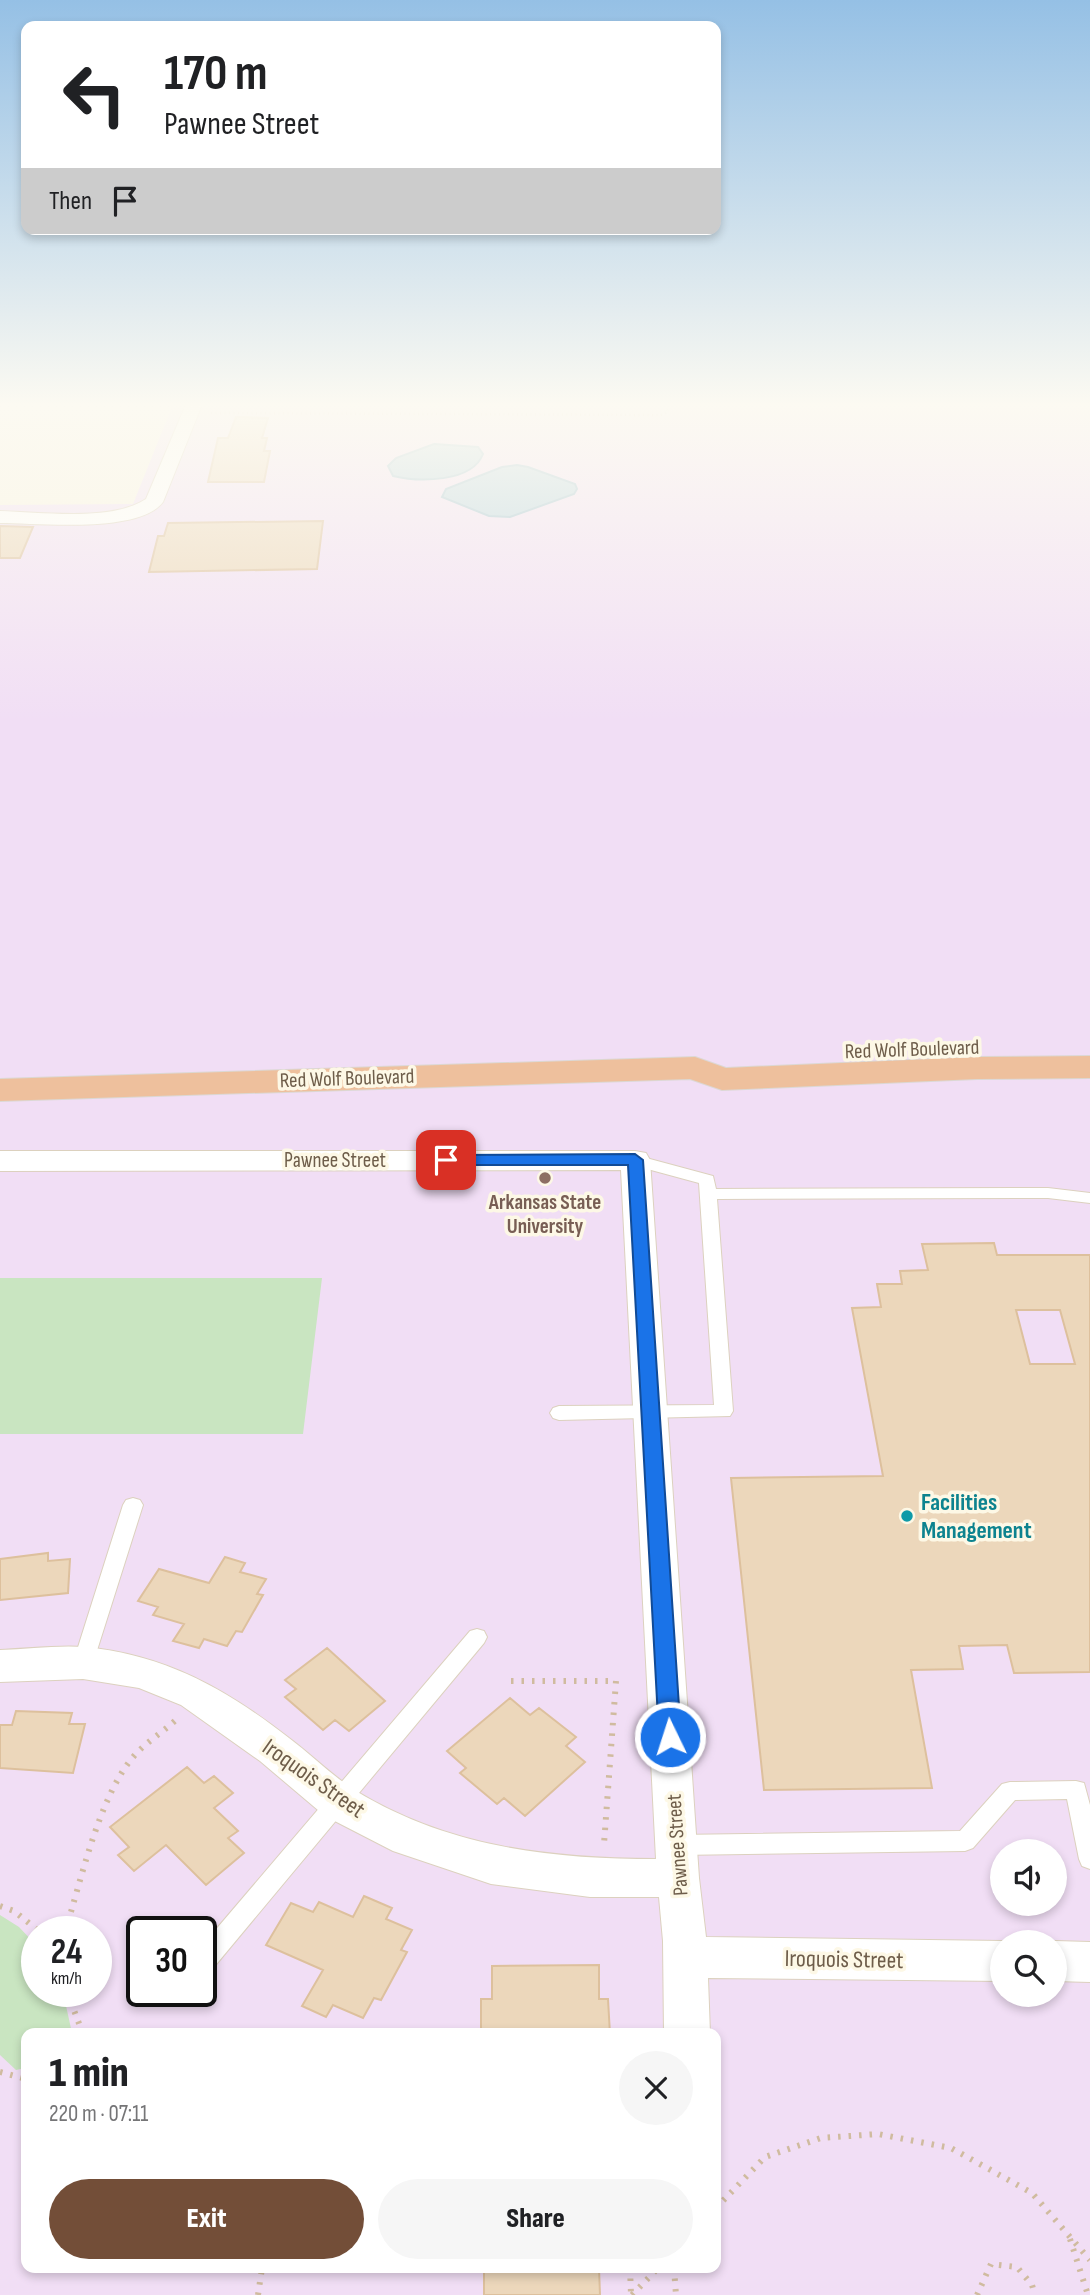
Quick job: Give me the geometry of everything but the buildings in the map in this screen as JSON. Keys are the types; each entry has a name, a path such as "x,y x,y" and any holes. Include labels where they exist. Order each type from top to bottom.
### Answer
{"highway":[{"name":"Red Wolf Boulevard","path":"695,1068 715,1056 964,1046 1090,1045"},
{"name":"Red Wolf Boulevard","path":"0,1090 695,1068 722,1079 977,1068 1090,1067"}],"street":[{"path":"0,517 114,517 146,509"},
{"name":"Pawnee Street","path":"0,1161 635,1160 649,1412 686,1958 687,2028"},
{"name":"Iroquois Street","path":"0,1666 83,1664 143,1673 199,1696 274,1749 340,1803 408,1838 491,1865 590,1878 678,1861"},
{"name":"Iroquois Street","path":"686,1958 990,1961"},
{"path":"1067,1961 1090,1962"}],"lane":[{"path":"559,1413 724,1411 707,1180 635,1160"},
{"path":"708,1194 1048,1192 1090,1198"},
{"path":"83,1664 133,1505"},
{"path":"217,1946 477,1637"},
{"path":"678,1861 965,1841 1010,1791 1076,1790 1090,1859"}],"path":[{"path":"511,1681 616,1681 604,1848"},
{"path":"70,1916 110,1798 133,1757 159,1737 199,1696"},
{"path":"0,1906 21,1917"},
{"path":"73,2007 81,2028"},
{"path":"0,2073 21,2078"},
{"path":"721,2203 765,2157 821,2138 878,2134 951,2148 1032,2193 1090,2260"},
{"path":"1068,2235 1088,2295"},
{"path":"977,2295 991,2264 1017,2267 1032,2285 1035,2295"},
{"path":"258,2295 261,2273"},
{"path":"630,2273 632,2295"},
{"path":"632,2295 653,2273"},
{"path":"674,2273 676,2295"}],"shaded area":[{"name":"Arkansas State University","path":"0,509 1090,509 1090,2295 0,2295"}],"green space":[{"path":"0,1278 322,1278 303,1434 0,1434"},
{"path":"0,1915 21,1929 21,2007 66,2007 71,2028 21,2028 21,2069 16,2070 0,2055"}],"water":[{"path":"472,509 532,509 510,517 489,516"}],"place":[{"name":"Arkansas State University","path":"545,1178"},
{"name":"Facilities Management","path":"907,1516"}],"route":[{"path":"446,1160 635,1160 670,1737"}]}
